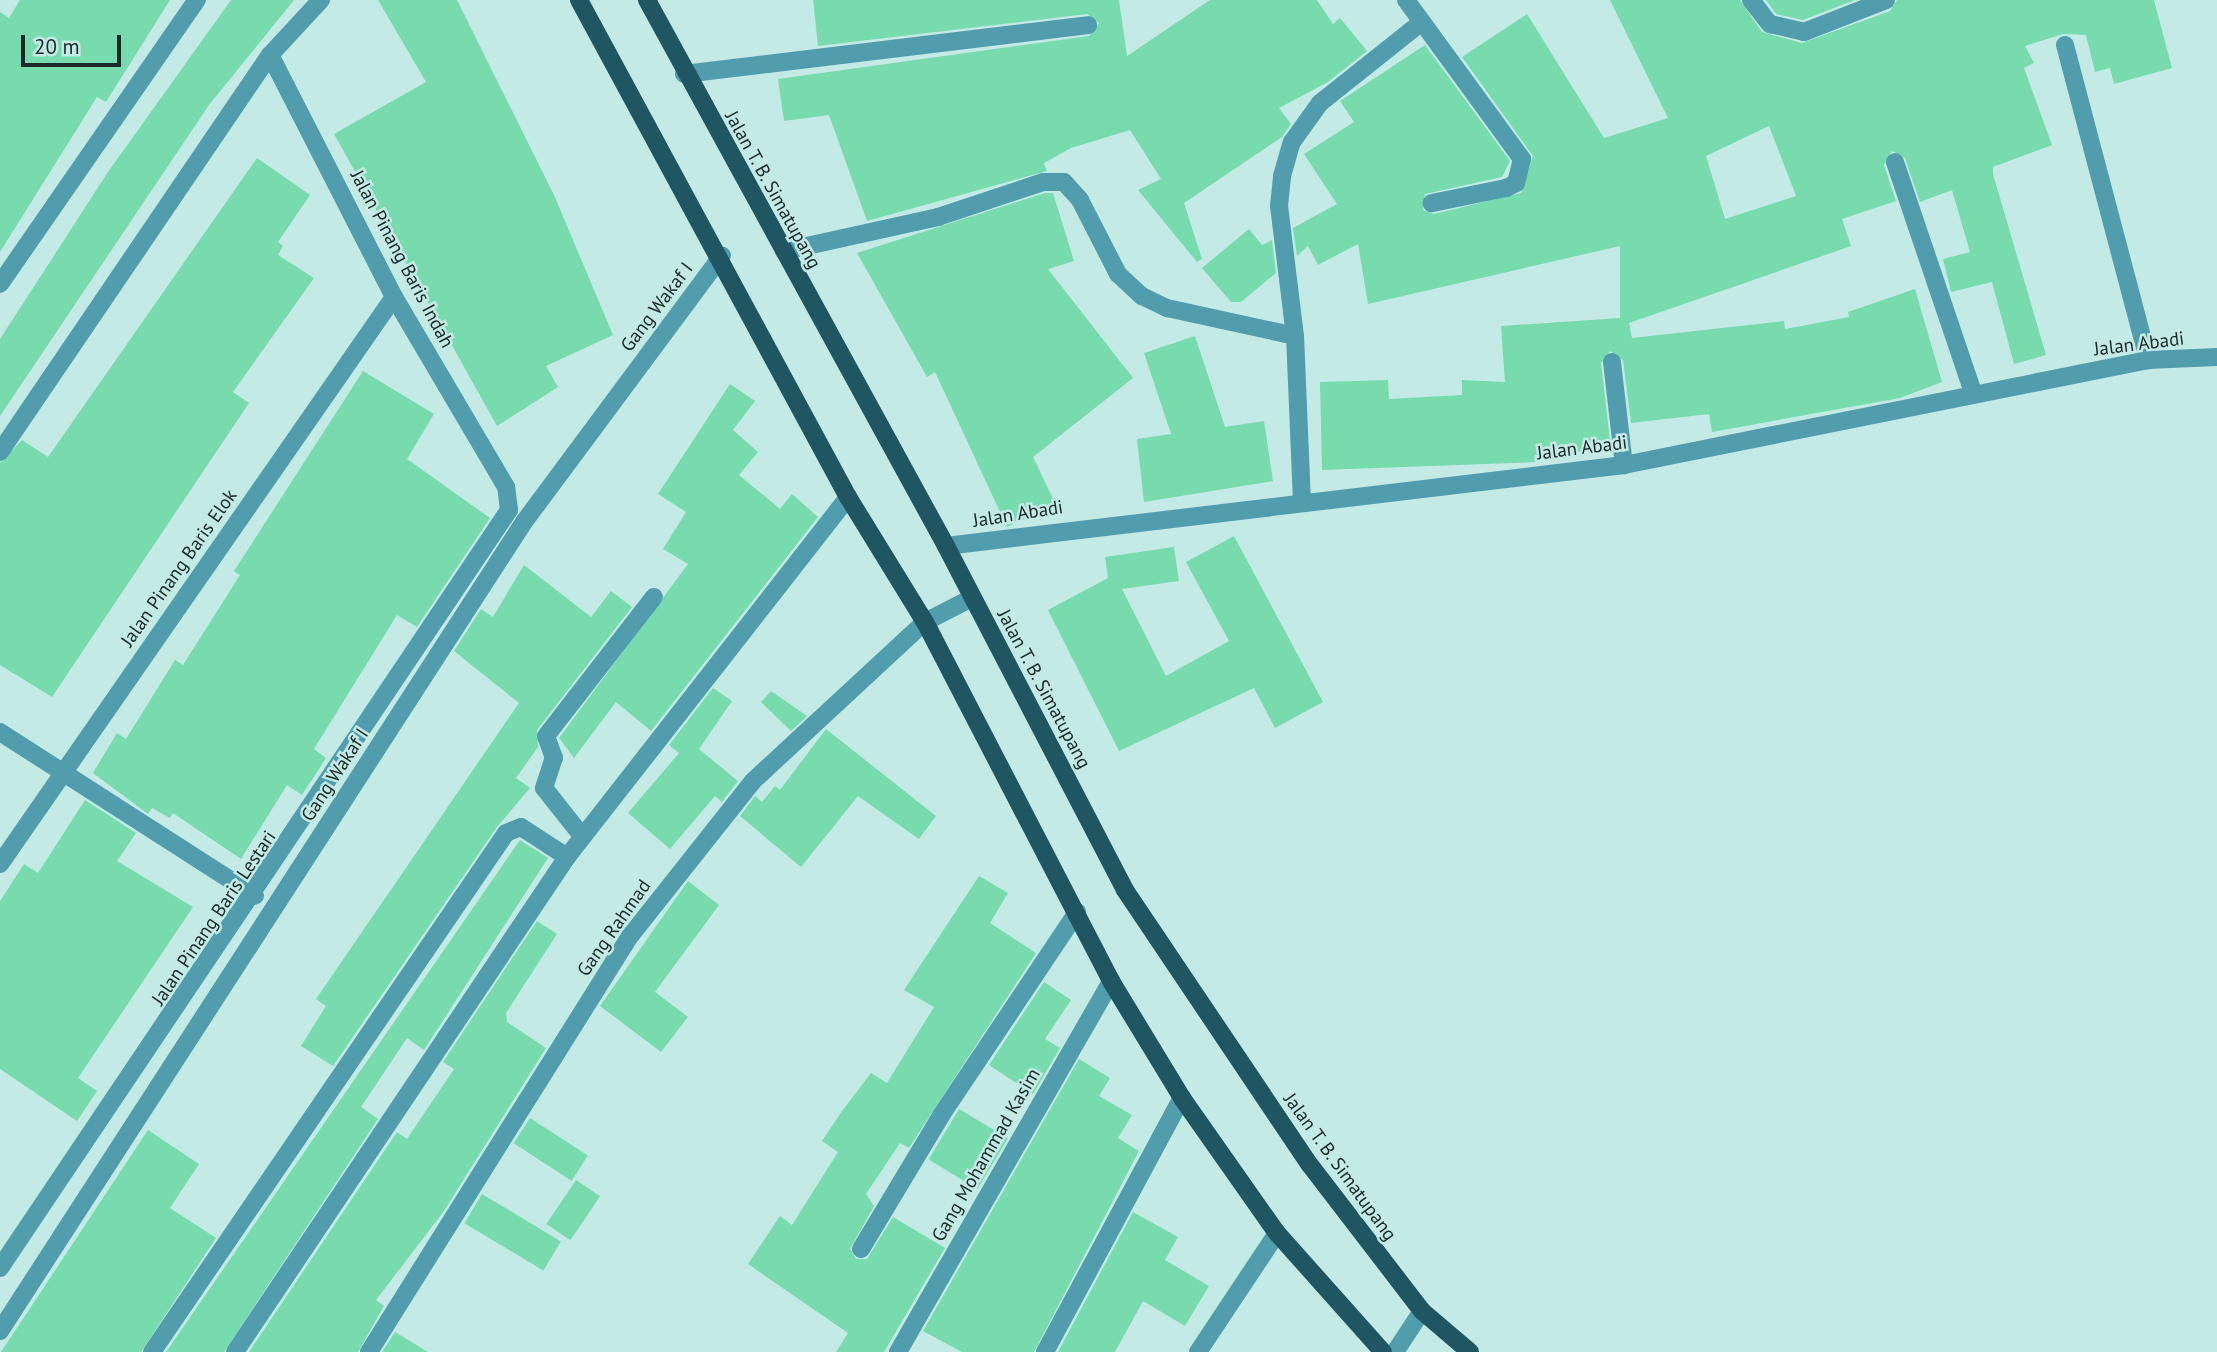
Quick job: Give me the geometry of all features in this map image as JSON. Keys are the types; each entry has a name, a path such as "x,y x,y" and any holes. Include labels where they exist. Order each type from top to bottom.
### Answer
{"main road":[{"path":"579,0 722,255 848,497 925,622 1111,981 1182,1098 1277,1233 1383,1352"},
{"name":"Jalan T. B. Simatupang","path":"647,0 684,74 946,546 1125,890 1303,1154 1422,1311 1470,1352"}],"street":[{"path":"0,284 197,0"},
{"path":"0,452 270,55 321,0"},
{"path":"1406,0 1522,159 1516,183 1506,188 1432,202"},
{"path":"1751,0 1770,24 1804,32 1886,0"},
{"path":"1302,502 1295,336 1279,206 1292,142 1320,103 1422,23"},
{"path":"684,74 1088,25"},
{"path":"2065,45 2148,360"},
{"name":"Jalan Pinang Baris Indah","path":"270,55 394,298 506,488 505,519"},
{"path":"1895,162 1973,393"},
{"path":"784,251 938,217 1043,182 1064,182 1118,274 1142,296 1167,308 1295,336"},
{"name":"Gang Wakaf I","path":"0,1331 524,522 722,255"},
{"name":"Jalan Pinang Baris Elok","path":"0,864 394,298"},
{"name":"Jalan Abadi","path":"946,546 1624,464 2148,360 2217,357"},
{"path":"1612,362 1624,464"},
{"path":"235,1352 582,836 848,497"},
{"name":"Jalan Pinang Baris Lestari","path":"0,1268 255,896 505,519"},
{"path":"582,836 544,788 554,758 546,736 653,597"},
{"name":"Gang Rahmad","path":"369,1352 631,935 775,755 925,622 972,598"},
{"path":"0,732 255,896"},
{"path":"152,1352 506,834 521,827 567,857"},
{"path":"861,1249 942,1114 1077,912"},
{"name":"Gang Mohammad Kasim","path":"898,1352 1111,981"},
{"path":"1045,1352 1182,1098"},
{"path":"1198,1352 1277,1233"},
{"path":"1395,1352 1422,1311"}],"building":[{"path":"20,0 170,0 106,102 97,97 0,252 0,12 9,18"},
{"path":"231,0 294,0 209,105 0,416 0,339 108,172"},
{"path":"378,0 457,0 554,195 613,335 546,366 558,387 497,426 334,134 426,82"},
{"path":"813,0 1119,0 1127,56 1210,0 1317,0 1333,24 1340,18 1367,51 1328,82 1279,108 1291,124 1282,137 1184,203 1202,259 1197,262 1138,190 1161,179 1130,130 1071,148 1044,163 1047,171 867,221 829,115 784,121 778,79 1089,36 1099,23 1087,14 818,46"},
{"path":"1610,0 1740,0 1762,32 1802,43 1890,11 1897,0 2154,0 2172,68 2114,84 2110,68 2095,72 2086,35 2063,34 2025,46 2034,63 2024,68 2052,145 1993,167 1993,174 2046,355 2014,364 1992,282 1951,292 1943,259 1970,252 1952,190 1920,202 1905,158 1892,151 1884,165 1896,201 1842,219 1851,246 1629,323 1632,338 1784,321 1785,329 1849,317 1848,312 1915,289 1942,382 1900,398 1712,432 1709,414 1631,423 1623,360 1610,351 1601,363 1611,449 1538,456 1538,462 1322,470 1320,382 1388,380 1389,399 1462,395 1462,380 1505,382 1501,326 1620,318 1620,246 1368,304 1358,244 1318,265 1308,246 1297,256 1293,228 1337,204 1304,154 1354,122 1340,101 1425,45 1510,161 1502,177 1425,194 1423,210 1434,214 1521,193 1533,156 1462,57 1527,14 1604,138 1668,118","holes":["1769,126 1796,196 1725,219 1706,156"]},
{"path":"1766,0 1855,0 1803,20 1776,14"},
{"path":"257,158 310,195 278,242 283,246 278,255 314,278 233,392 249,403 52,697 0,665 0,463 22,440 48,457"},
{"path":"1045,193 1053,193 1074,261 1048,269 1133,378 1033,457 1056,505 1007,527 935,372 927,377 857,253"},
{"path":"1249,229 1262,245 1272,240 1276,273 1241,302 1231,302 1202,268"},
{"path":"1195,336 1225,427 1264,421 1273,481 1144,502 1137,439 1171,434 1144,353"},
{"path":"363,371 434,414 407,459 490,518 417,627 397,615 314,749 326,758 302,795 287,785 241,859 173,813 170,818 152,808 148,814 93,773 117,733 126,739 175,660 183,665 240,575 234,571"},
{"path":"730,384 755,401 733,430 758,452 739,475 780,509 792,494 818,517 651,731 616,702 574,758 559,738 688,564 663,549 686,512 658,494"},
{"path":"1234,536 1323,702 1275,728 1254,688 1119,751 1048,610 1108,578 1105,557 1174,547 1179,581 1122,589 1166,676 1229,641 1186,562"},
{"path":"524,565 591,617 611,591 632,607 537,730 538,747 516,778 530,788 497,827 333,1066 301,1046 326,1006 316,999 519,703 454,651 481,609 493,617"},
{"path":"713,688 732,701 699,749 738,781 722,802 715,796 670,849 628,813 679,753 669,745"},
{"path":"771,691 807,716 791,731 761,702"},
{"path":"826,729 936,816 919,839 858,796 801,867 740,816 755,796 762,802 775,786 780,790"},
{"path":"85,800 136,833 117,861 193,907 78,1078 97,1091 77,1121 0,1069 0,901 24,864 38,873"},
{"path":"520,840 548,858 424,1050 407,1038 361,1107 378,1119 224,1352 166,1352"},
{"path":"979,876 1008,893 990,923 1036,953 909,1148 900,1143 866,1194 874,1206 850,1249 856,1259 867,1259 893,1217 945,1248 884,1352 836,1352 848,1333 748,1264 780,1216 792,1225 838,1152 822,1141 842,1111 871,1073 887,1083 934,1007 904,990"},
{"path":"688,881 719,905 655,992 688,1017 661,1052 600,1006"},
{"path":"537,921 557,934 506,1013 507,1022 546,1048 444,1211 376,1300 384,1306 358,1352 249,1352 397,1132 407,1139 454,1069 443,1062"},
{"path":"1044,982 1071,1000 1045,1039 1060,1048 1033,1094 989,1065"},
{"path":"1079,1059 1110,1078 1099,1096 1132,1115 1118,1138 1139,1151 1034,1352 962,1352 923,1331"},
{"path":"959,1109 1008,1138 977,1189 929,1160"},
{"path":"530,1118 588,1156 572,1181 514,1143"},
{"path":"148,1130 199,1164 170,1208 216,1238 141,1352 1,1352"},
{"path":"576,1180 600,1196 570,1240 546,1224"},
{"path":"482,1194 561,1241 543,1271 464,1223"},
{"path":"1133,1212 1178,1237 1165,1260 1209,1286 1185,1326 1143,1301 1115,1352 1058,1352"},
{"path":"395,1332 428,1352 382,1352"}]}
